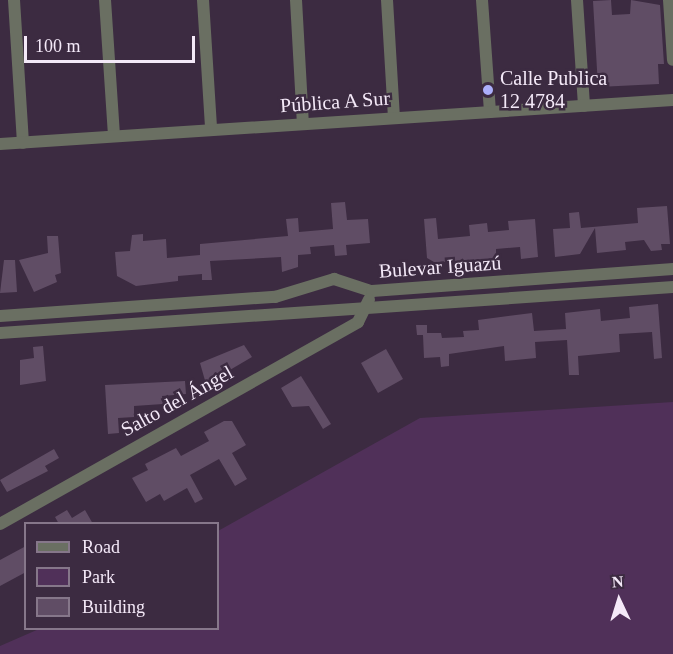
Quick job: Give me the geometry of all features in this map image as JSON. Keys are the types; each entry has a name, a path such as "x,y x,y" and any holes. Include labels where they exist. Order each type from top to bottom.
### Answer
{"street":[{"path":"14,0 23,143"},
{"path":"105,0 114,136"},
{"path":"203,0 211,128"},
{"path":"296,0 303,124"},
{"path":"387,0 394,117"},
{"path":"482,0 490,112"},
{"path":"577,0 584,106"},
{"path":"669,0 673,60"},
{"name":"Pública A Sur","path":"0,144 211,128 673,100"},
{"name":"Bulevar Iguazú","path":"0,316 289,294 334,279 372,291 673,269"},
{"path":"632,272 633,290"},
{"name":"Bulevar Iguazú","path":"0,333 367,306 673,287"},
{"path":"367,306 372,291"},
{"path":"289,294 292,312"},
{"name":"Salto del Ángel","path":"0,524 358,322 367,306"},
{"path":"52,312 54,329"}],"green space":[{"path":"673,402 673,654 0,654 0,646 37,630 219,630 219,530 420,418"}],"building":[{"path":"611,0 612,15 630,14 631,0 660,5 664,64 658,64 659,84 598,87 593,1"},
{"path":"345,202 347,220 368,219 370,243 346,245 347,255 335,256 334,245 310,247 311,254 298,255 298,267 282,272 281,257 210,261 212,280 202,280 202,274 178,276 178,281 136,286 117,276 115,252 130,251 132,235 143,234 143,241 166,239 167,258 200,255 200,244 288,236 286,219 298,218 299,232 333,229 331,203"},
{"path":"667,206 670,244 661,244 662,250 651,251 644,240 625,242 626,250 597,253 595,228 580,254 555,257 553,229 570,228 569,213 579,212 581,228 638,223 637,208"},
{"path":"436,218 438,239 470,236 469,225 487,223 488,232 509,230 508,221 535,219 538,257 521,259 520,247 496,249 496,256 488,261 434,262 427,258 424,219"},
{"path":"47,236 58,236 61,273 55,275 57,282 34,292 19,260 48,253"},
{"path":"4,260 15,260 17,292 0,293"},
{"path":"658,304 662,358 654,359 652,332 619,334 620,352 578,356 579,375 569,375 567,340 535,342 536,358 505,361 504,346 449,354 449,366 441,367 440,357 424,358 423,335 417,335 416,325 427,325 427,333 441,333 442,338 464,337 463,331 479,330 478,320 532,313 534,331 566,329 565,313 600,309 601,321 630,318 629,307"},
{"path":"244,345 252,357 206,384 200,363"},
{"path":"43,346 46,381 20,385 20,360 34,358 33,347"},
{"path":"386,349 403,379 378,393 361,363"},
{"path":"301,376 331,424 323,429 309,406 292,407 281,388"},
{"path":"185,381 186,394 162,396 163,404 134,406 134,417 118,418 119,433 108,434 105,385"},
{"path":"224,421 232,421 246,445 232,453 247,479 235,486 219,459 190,475 203,499 195,503 187,488 164,501 160,494 146,502 132,478 148,470 145,464 176,448 181,456 209,441 204,432"},
{"path":"54,449 59,458 45,466 48,471 7,492 0,480"},
{"path":"67,510 72,518 85,510 92,522 58,522 55,517"},
{"path":"24,547 24,573 0,586 0,560"}],"place":[{"name":"Calle Publica 12 4784","path":"488,90"}]}
